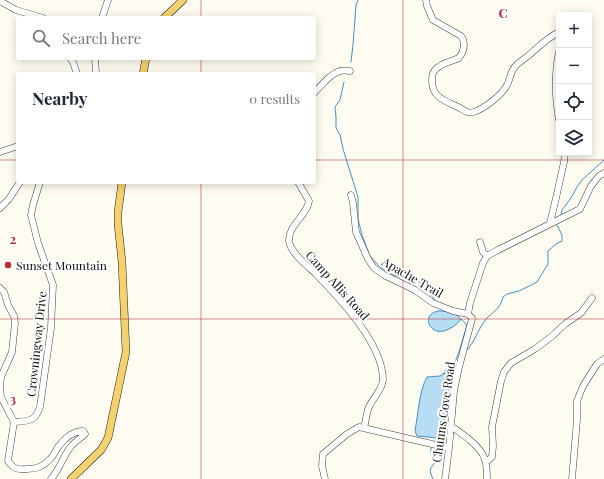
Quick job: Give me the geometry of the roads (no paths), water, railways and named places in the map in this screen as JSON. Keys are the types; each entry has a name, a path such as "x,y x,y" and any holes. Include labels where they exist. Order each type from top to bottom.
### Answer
{"main road":[{"path":"166,16 183,0"},
{"path":"143,72 146,60"},
{"path":"71,479 101,450 106,443 126,352 122,262 118,224 122,184"}],"street":[{"path":"103,16 108,0"},
{"path":"426,0 433,20 462,38 464,42 462,53 459,58 444,63 434,71 432,80 433,89 444,101 467,113 477,111 494,100 507,85 516,66 556,34"},
{"path":"0,1 16,10 36,16"},
{"path":"71,60 75,72"},
{"path":"94,60 96,72"},
{"path":"316,91 330,77 338,72 344,70 350,71"},
{"path":"0,152 16,147"},
{"path":"550,223 564,156"},
{"path":"480,242 483,252 488,256 580,209 591,186 604,172"},
{"path":"0,208 9,199 19,184"},
{"name":"Crowningway Drive","path":"14,422 27,422 37,415 40,407 51,328 53,286 38,243 31,215 39,184"},
{"name":"Camp Allis Road","path":"299,184 309,201 307,208 291,231 289,240 290,245 296,255 319,277 349,311 377,353 380,364 383,381 369,407 364,428"},
{"name":"Apache Trail","path":"351,195 356,232 368,259 374,268 384,275 415,290 428,300 438,305 453,311 468,314"},
{"name":"Chunns Cove Road","path":"445,479 450,448 454,391 472,320 468,314 470,303 480,268 488,256"},
{"path":"0,288 4,292 8,305 14,316 15,323 12,352 1,377 0,387 1,396 14,422 8,462 18,469 35,469 50,460 64,439 75,432 83,431 84,434 73,444 51,479"},
{"path":"486,462 492,457 492,428 504,372 511,363 535,349 581,313 592,298"},
{"path":"572,479 577,420 577,400 583,386 597,364 604,359"},
{"path":"451,426 478,447 486,462 487,479"},
{"path":"325,479 322,466 323,454 347,434 359,427 450,448"}],"water":[{"path":"438,311 453,313 461,319 457,324 449,329 437,331 433,329 428,321 432,313"},
{"path":"444,373 449,374 451,377 444,420 446,426 444,436 437,438 417,436 415,431 420,396 424,383 427,377 440,376"}],"waterway":[{"path":"351,62 356,5 358,0"},
{"path":"344,82 340,100 335,107 336,128 340,135 358,197 358,219 370,256 381,268 393,275 427,284 430,294 435,300"},
{"path":"561,215 562,210 582,180 604,160"},
{"path":"466,351 472,344 486,319 499,307 503,297 537,282 548,264 548,251 562,241 562,235 557,225"},
{"path":"444,374 456,360 459,352 467,325 461,319"},
{"path":"431,448 435,462 430,470 433,479"}],"place":[{"name":"Sunset Mountain","path":"8,265"}]}
